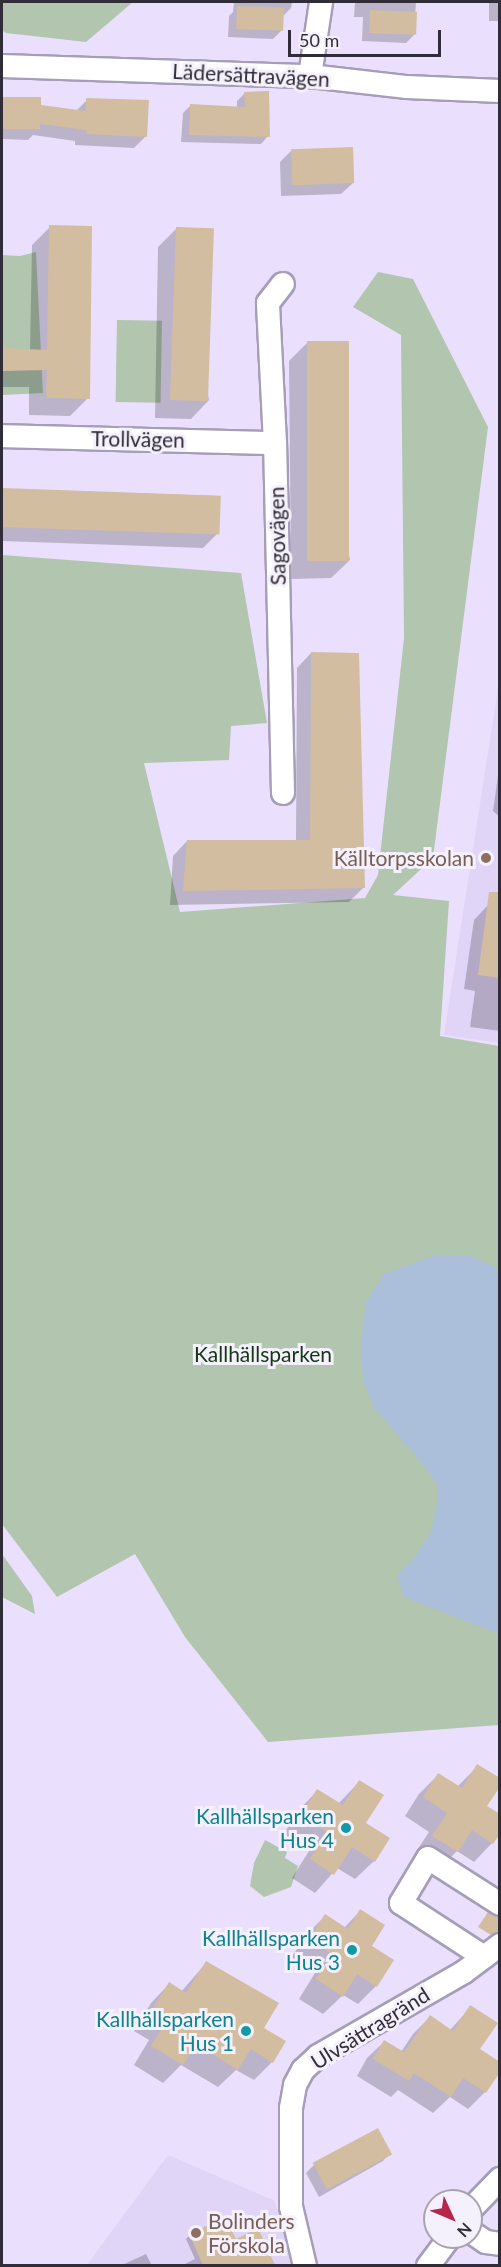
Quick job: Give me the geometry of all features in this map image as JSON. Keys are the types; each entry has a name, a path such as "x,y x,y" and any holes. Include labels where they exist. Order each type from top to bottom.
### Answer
{"street":[{"path":"310,76 321,2"},
{"name":"Lädersättravägen","path":"2,66 310,76 407,87 500,91"},
{"name":"Sagovägen","path":"283,284 268,303 276,443 283,793"},
{"name":"Trollvägen","path":"2,436 276,443"},
{"name":"Ulvsättragränd","path":"305,2265 291,2207 291,2108 295,2085 303,2070 318,2056 464,1972 492,1951 400,1903 428,1858 500,1904"},
{"path":"483,2197 500,2179"},
{"path":"483,2240 500,2244"},
{"path":"428,2265 441,2249"}],"shaded area":[{"name":"Källtorpsskolan","path":"499,682 499,1043 444,1035"},
{"name":"Bolinders Förskola","path":"168,2155 275,2201 291,2265 86,2266"}],"green space":[{"path":"2,2 133,2 86,42 6,33 2,30"},
{"path":"36,252 43,393 2,395 2,255 20,256"},
{"name":"Kallhällsparken","path":"378,272 413,279 488,427 433,858 393,895 449,901 440,1036 499,1046 499,1725 268,1742 185,1637 135,1554 57,1597 2,1524 2,555 241,573 267,723 231,726 229,760 144,763 180,912 365,898 378,875 404,638 401,335 353,307"},
{"path":"117,320 162,321 161,403 116,402"},
{"path":"2,1554 32,1596 35,1614 2,1597"},
{"path":"265,1840 287,1852 285,1858 298,1866 291,1887 264,1897 250,1886 254,1863"}],"water":[{"path":"436,1255 469,1255 496,1268 499,1272 499,1634 404,1597 397,1575 412,1561 431,1533 438,1499 437,1484 422,1463 375,1409 363,1380 361,1344 366,1302 384,1274"}],"building":[{"path":"237,6 284,8 283,31 236,29"},
{"path":"370,10 417,12 416,35 369,33"},
{"path":"269,91 270,137 189,135 190,104 245,107 244,92"},
{"path":"2,97 41,97 41,105 86,111 86,98 149,100 147,137 86,134 86,130 40,124 40,129 2,129"},
{"path":"353,147 354,183 292,185 291,149"},
{"path":"49,225 92,226 90,399 46,398 47,370 2,371 3,348 47,350"},
{"path":"176,227 214,228 208,401 170,400"},
{"path":"307,341 349,341 349,561 307,561"},
{"path":"2,488 221,496 220,535 2,527"},
{"path":"311,652 359,653 365,888 183,891 187,840 310,840"},
{"path":"489,892 500,892 500,978 478,975"},
{"path":"477,1764 500,1778 500,1787 487,1806 500,1814 500,1834 493,1844 472,1830 458,1852 432,1836 447,1813 423,1797 438,1773 462,1788"},
{"name":"Kallhällsparken Hus 4","path":"359,1780 384,1795 366,1823 390,1838 375,1862 352,1847 334,1875 310,1859 327,1832 301,1815 317,1789 343,1805"},
{"name":"Kallhällsparken Hus 3","path":"360,1909 385,1925 372,1946 394,1960 377,1987 357,1974 343,1997 316,1979 332,1954 309,1939 325,1914 348,1929"},
{"path":"488,1912 500,1917 500,1932 491,1935 478,1927"},
{"path":"206,1961 279,2003 264,2028 286,2041 273,2063 251,2049 238,2070 196,2044 183,2065 151,2046 167,2021 151,2011 169,1982 186,1993"},
{"path":"470,2005 498,2023 480,2049 500,2062 500,2072 486,2093 463,2078 451,2097 414,2073 409,2081 373,2059 384,2040 404,2052 430,2015 453,2031"},
{"path":"378,2128 392,2154 327,2189 313,2163"},
{"path":"225,2217 236,2239 258,2228 275,2265 203,2265 189,2234"}],"place":[{"name":"Källtorpsskolan","path":"486,858"},
{"name":"Kallhällsparken Hus 4","path":"346,1828"},
{"name":"Kallhällsparken Hus 3","path":"352,1950"},
{"name":"Kallhällsparken Hus 1","path":"246,2031"},
{"name":"Bolinders Förskola","path":"196,2233"}]}
